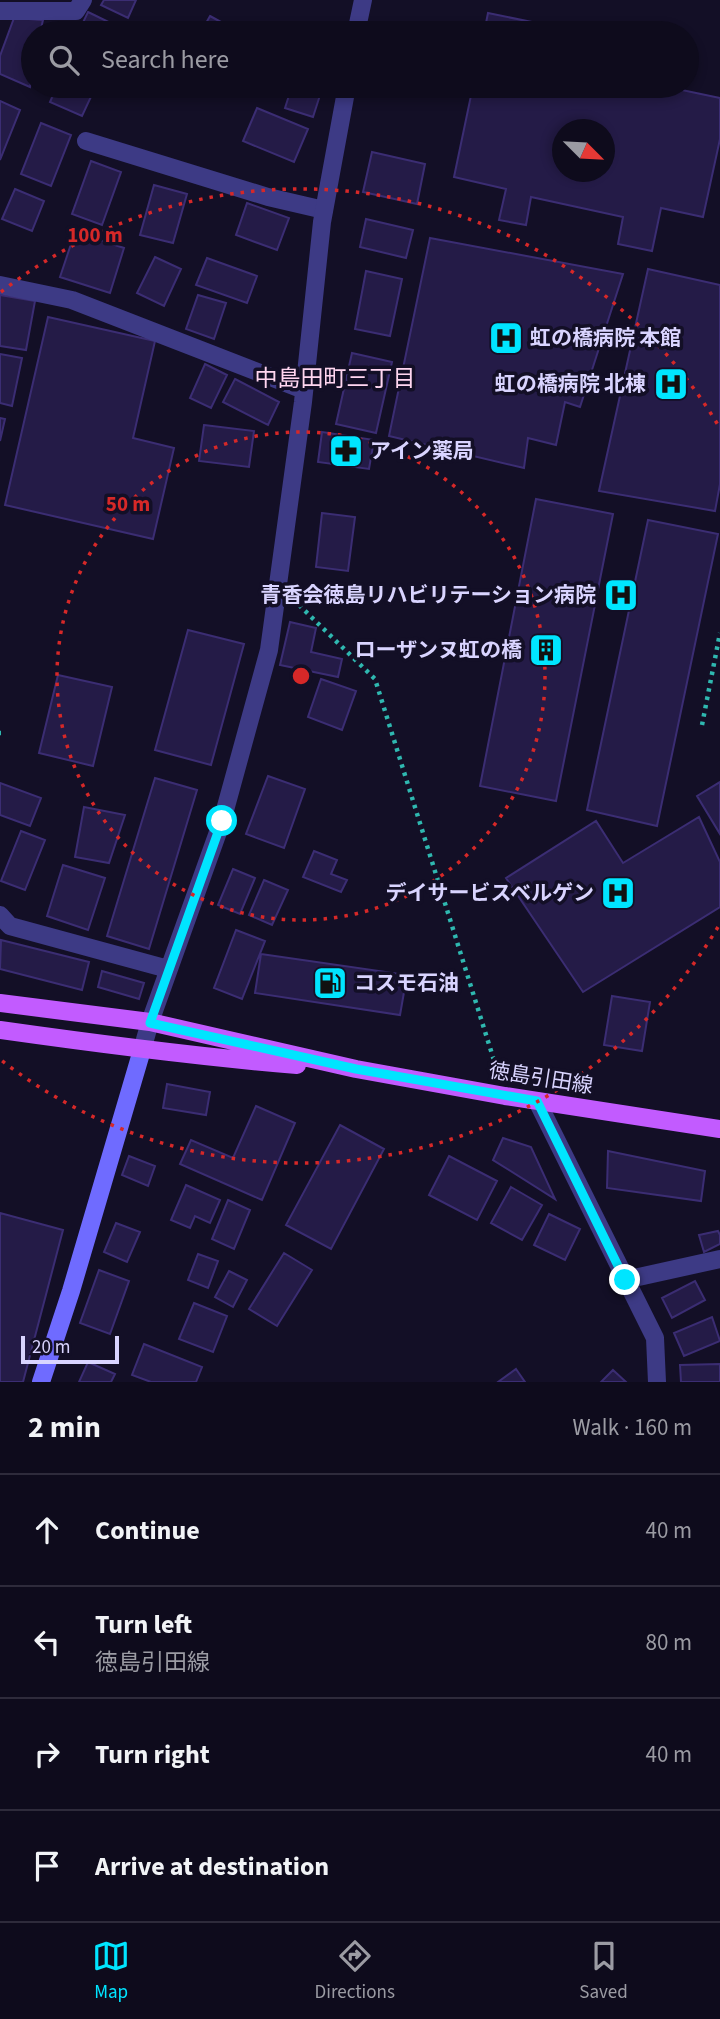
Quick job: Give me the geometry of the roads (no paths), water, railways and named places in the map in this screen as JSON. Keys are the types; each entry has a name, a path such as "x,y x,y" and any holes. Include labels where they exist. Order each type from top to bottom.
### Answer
{"main road":[{"name":"徳島引田線","path":"0,1003 150,1023 356,1069 505,1096 720,1129"},
{"name":"徳島引田線","path":"0,1030 218,1059 356,1069"}],"street":[{"path":"0,11 76,11 83,0"},
{"path":"359,21 363,0"},
{"path":"41,1382 71,1291 150,1023 222,821 269,650 304,390 324,210 345,98"},
{"path":"86,141 268,197 324,210"},
{"path":"0,285 72,300 304,390"},
{"path":"0,915 10,926 169,969"},
{"path":"537,1101 654,1338 657,1382"},
{"path":"625,1280 720,1259"}],"place":[{"name":"虹の橋病院 本館","path":"506,338"},
{"name":"虹の橋病院 北棟","path":"671,384"},
{"name":"アイン薬局","path":"346,451"},
{"name":"青香会徳島リハビリテーション病院","path":"621,595"},
{"name":"ローザンヌ虹の橋","path":"546,650"},
{"name":"デイサービスベルゲン","path":"618,893"},
{"name":"コスモ石油","path":"330,983"}],"district":[{"name":"中島田町三丁目","path":"335,378"}]}
